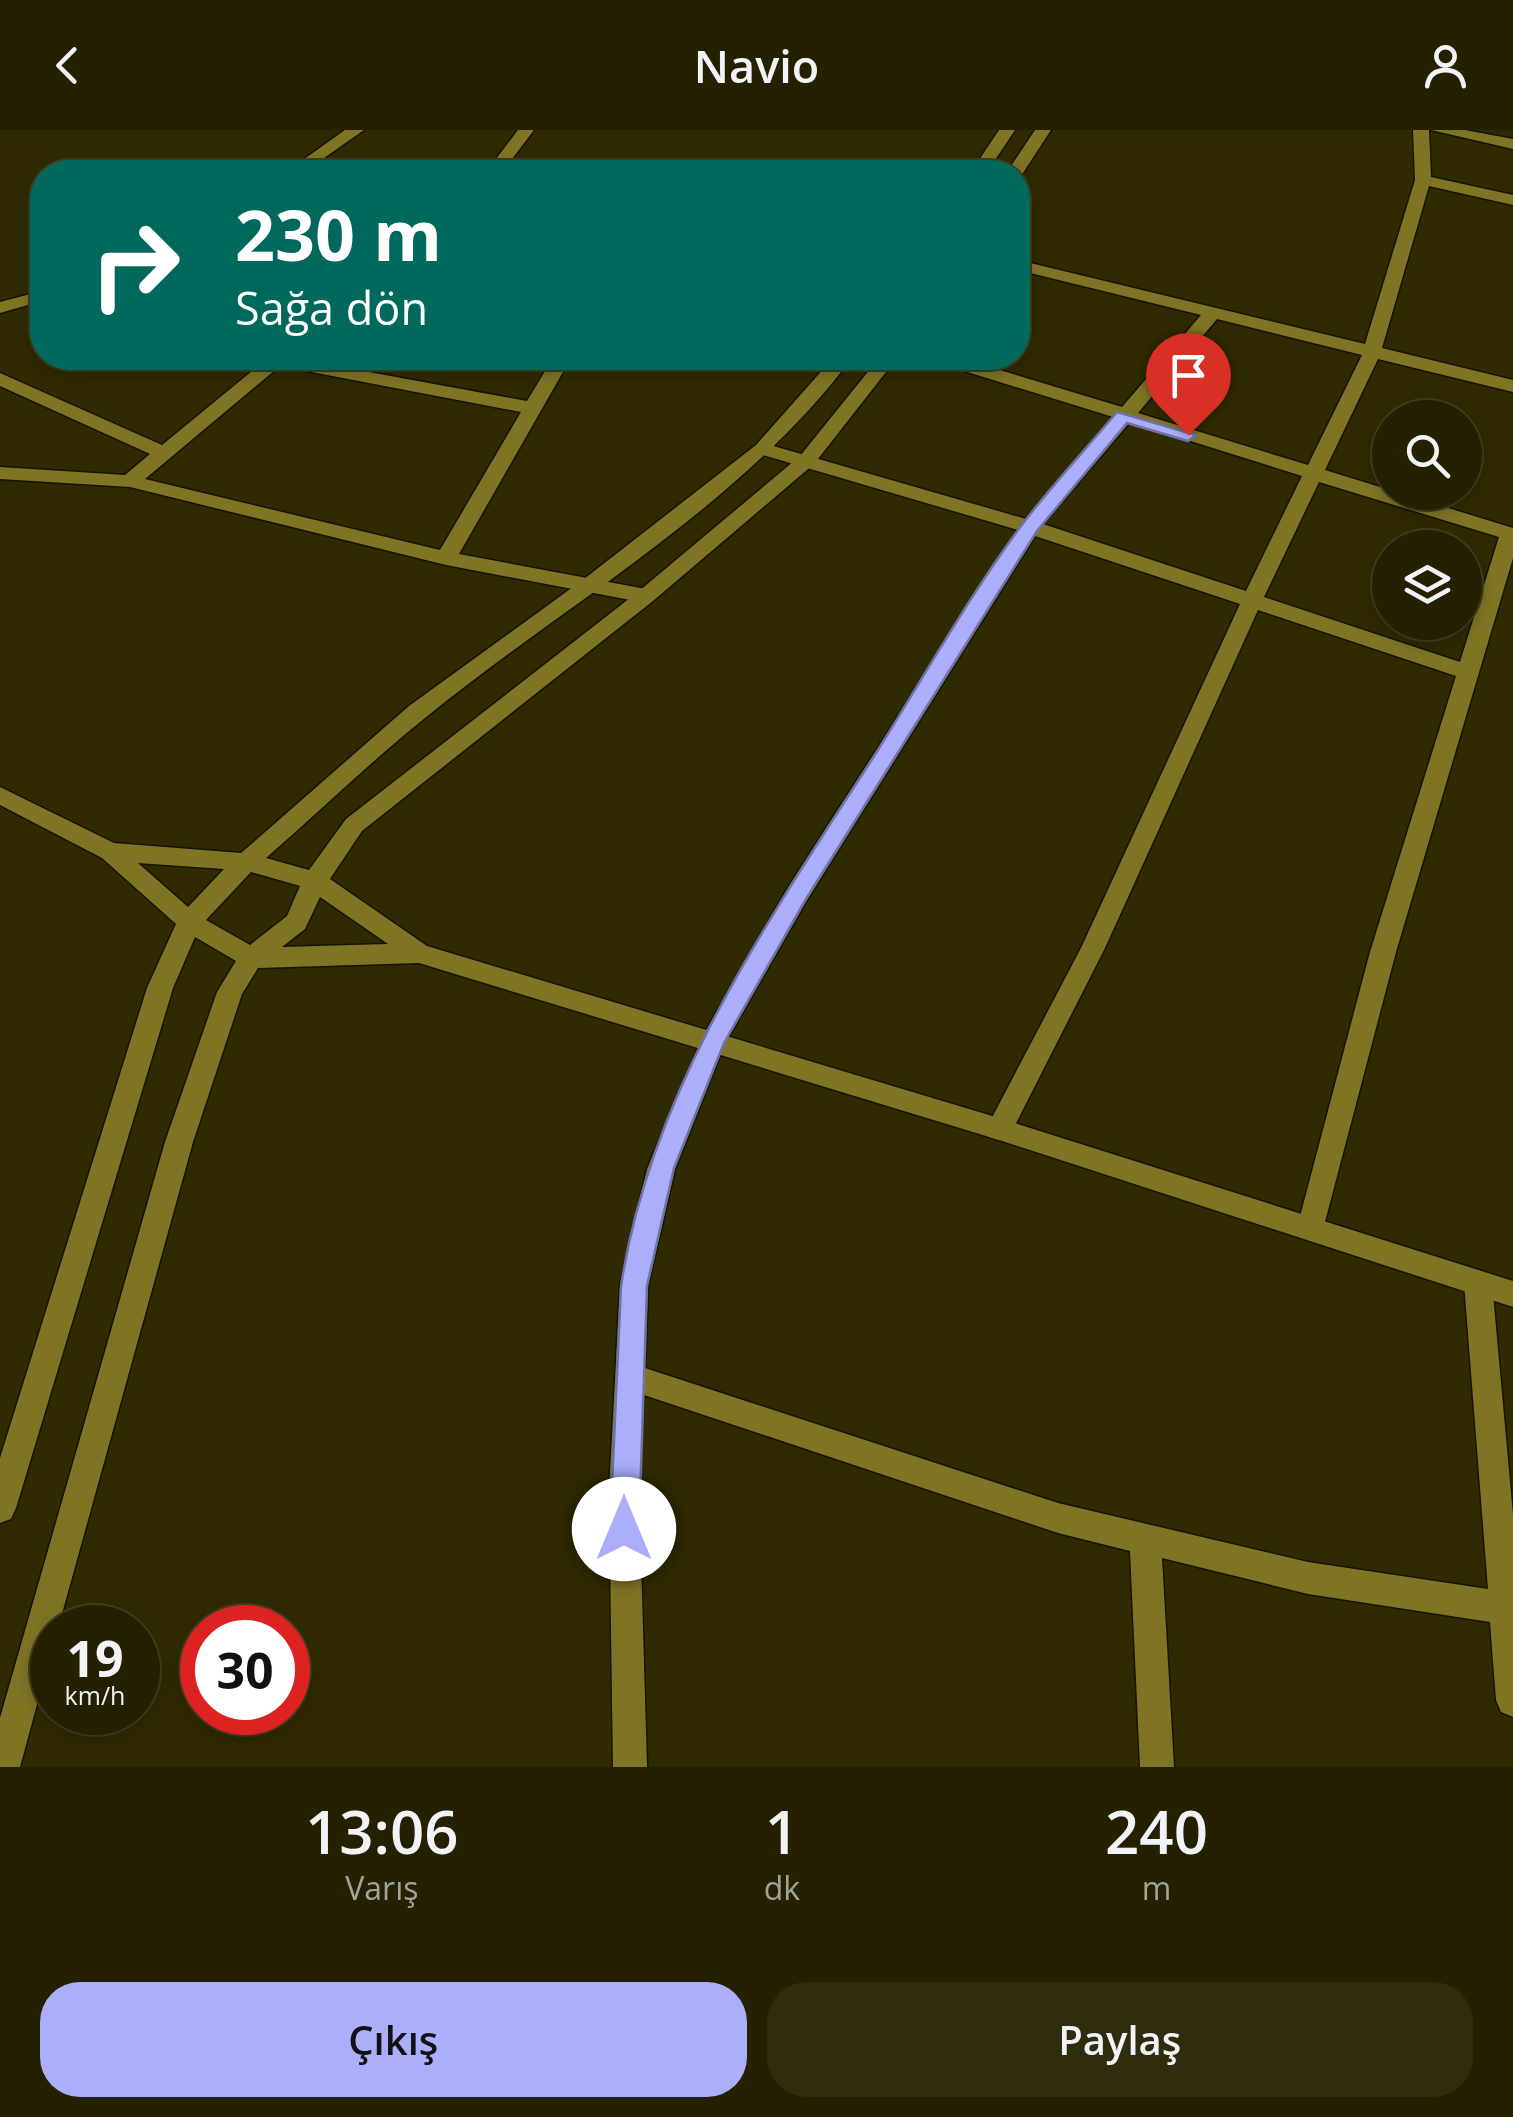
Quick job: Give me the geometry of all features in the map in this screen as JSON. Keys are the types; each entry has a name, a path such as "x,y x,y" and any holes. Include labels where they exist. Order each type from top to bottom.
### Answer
{"street":[{"path":"312,160 356,130"},
{"path":"508,160 526,130"},
{"path":"987,160 1007,130"},
{"path":"1023,160 1043,130"},
{"path":"999,1129 1093,948 1252,600 1372,352 1423,180 1421,130"},
{"path":"1439,130 1513,144"},
{"path":"1423,180 1513,200"},
{"path":"1030,268 1513,386"},
{"path":"0,308 30,299"},
{"path":"630,1767 624,1490 640,1248 661,1168 714,1041 798,893 1030,527 1213,313"},
{"path":"130,481 265,370"},
{"path":"335,370 532,408"},
{"path":"446,558 555,370"},
{"path":"0,1508 160,988 189,922 246,862 416,712 591,584 762,450 832,370"},
{"path":"3,1767 179,1142 230,992 251,958 296,922 315,882 354,824 646,596 806,460 878,370"},
{"path":"979,370 1512,534 1383,952 1311,1228"},
{"path":"0,379 164,453"},
{"path":"762,450 1030,527 1468,672"},
{"path":"0,473 130,481 446,558 646,596"},
{"path":"0,795 110,852 189,922 251,958 420,953"},
{"path":"110,852 246,862 315,882 420,953 999,1129 1513,1294"},
{"path":"1478,1283 1513,1700"},
{"path":"630,1377 1058,1518 1308,1578 1506,1608"},
{"path":"1146,1539 1157,1767"}],"route":[{"path":"624,1529 634,1286 640,1248 661,1168 714,1041 798,893 1030,527 1123,416 1188,435"}]}
